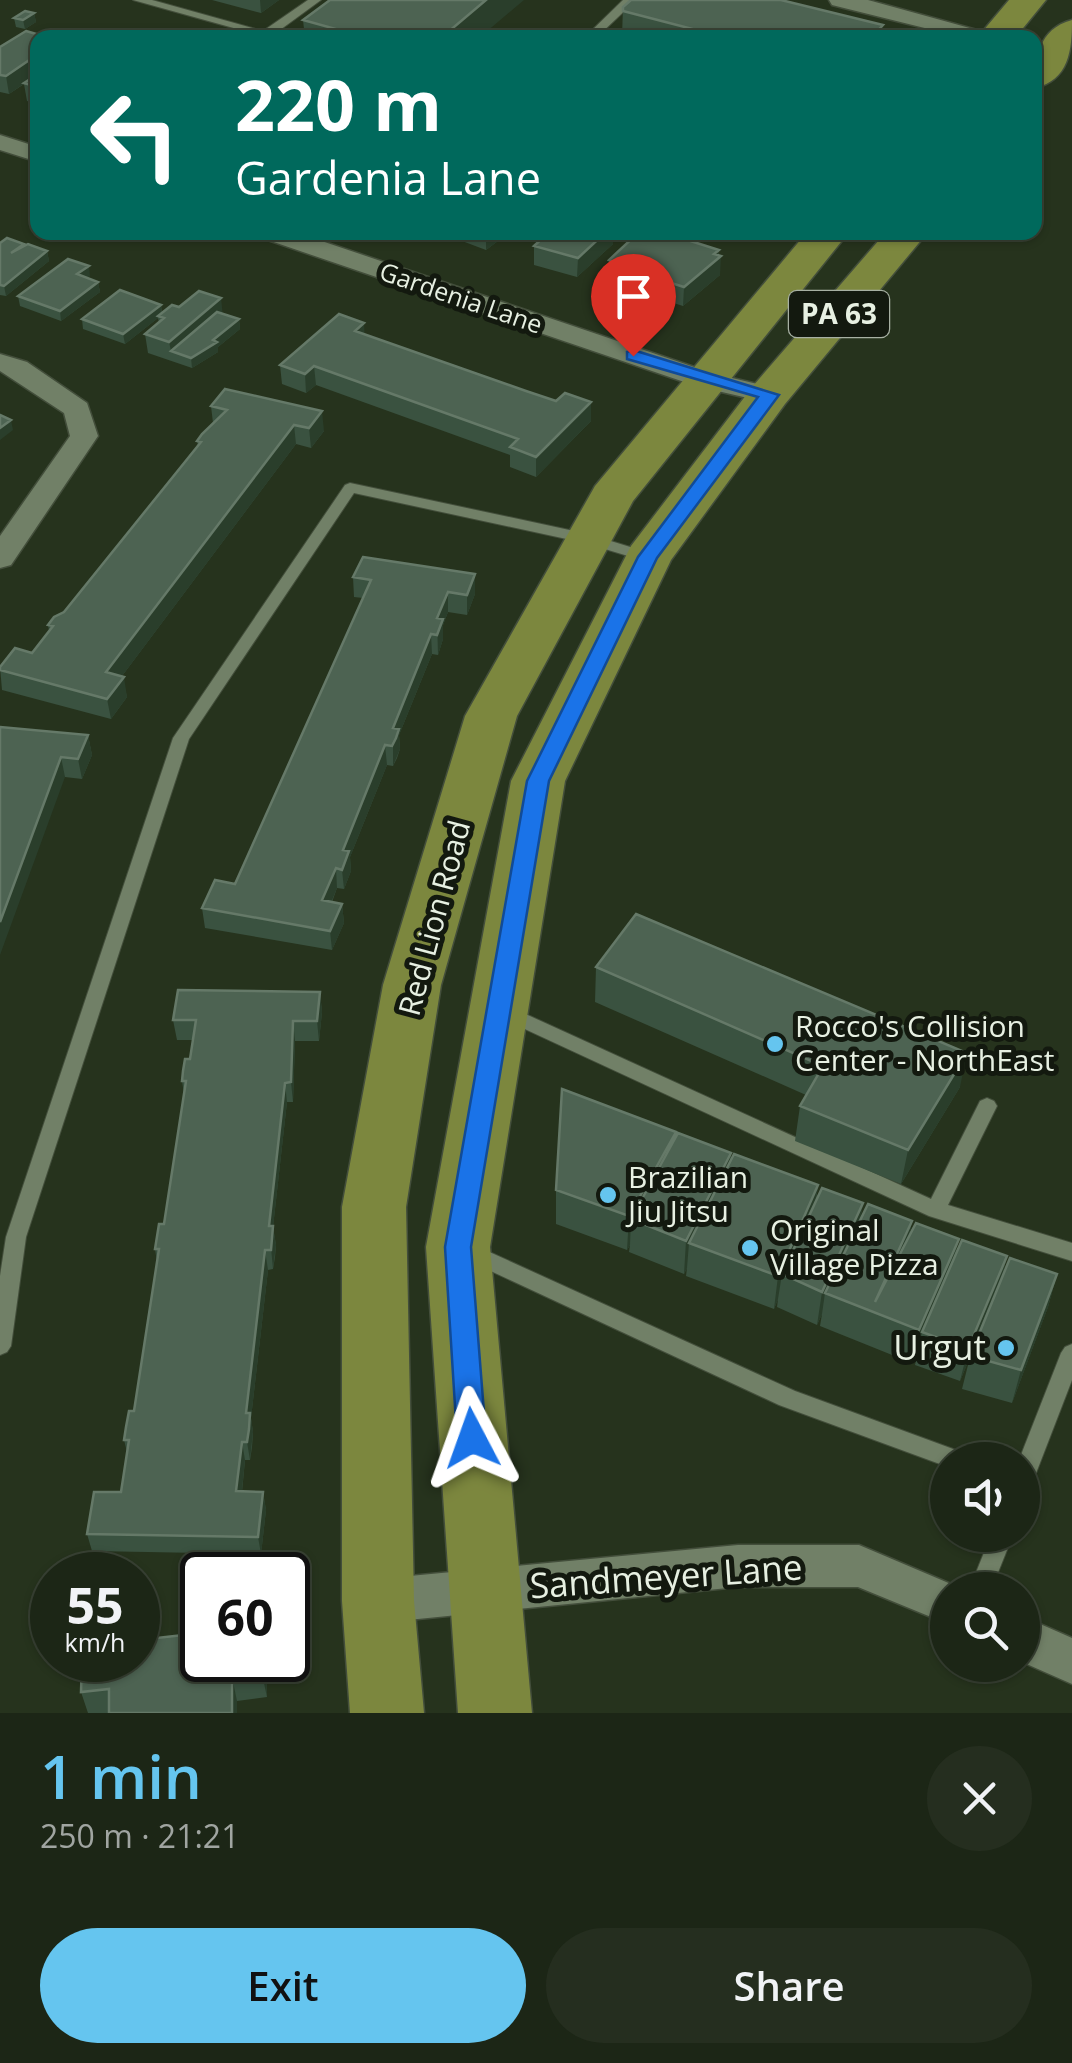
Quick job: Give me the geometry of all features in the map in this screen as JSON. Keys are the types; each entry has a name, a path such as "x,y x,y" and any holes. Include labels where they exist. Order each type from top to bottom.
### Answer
{"main road":[{"path":"1002,30 1028,0"},
{"path":"1042,64 1055,41"},
{"name":"Red Lion Road","path":"386,1713 378,1601 374,1207 412,985 491,716 612,496 822,240"},
{"name":"PA 63","path":"495,1713 482,1591 458,1247 538,781 648,557 770,395 901,240"}],"street":[{"path":"858,2 965,30"},
{"path":"0,142 30,152"},
{"name":"Gardenia Lane","path":"292,240 706,380 770,395"},
{"path":"0,362 17,368 76,409 84,436 0,558"},
{"name":"Sandmeyer Lane","path":"378,1601 738,1566 859,1566 930,1596"},
{"path":"1040,1647 1072,1662"}],"lane":[{"path":"139,0 248,30"},
{"path":"273,30 315,0"},
{"path":"598,30 630,0"},
{"path":"0,1346 16,1237 181,738 350,488 588,539 648,557"},
{"path":"498,1008 936,1210 1072,1252"},
{"path":"936,1210 987,1106"},
{"path":"458,1247 788,1398 930,1450"},
{"path":"1037,1442 1072,1353"}],"building":[{"path":"330,0 486,0 450,30 339,30 303,20"},
{"path":"631,0 781,0 883,25 878,30 696,30 623,11"},
{"path":"25,11 34,13 23,20 14,18"},
{"path":"30,32 30,60 6,76 0,75 0,47"},
{"path":"7,238 24,244 11,253 28,244 47,251 4,286 0,285 0,243"},
{"path":"540,240 597,240 578,258 534,246"},
{"path":"630,240 687,240 719,250 714,254 721,256 684,287 662,280 654,285 637,280 641,274 609,260"},
{"path":"68,259 89,266 77,274 98,282 60,311 18,296"},
{"path":"120,290 161,305 123,334 82,319"},
{"path":"199,291 221,298 169,342 145,334 164,318 158,316 172,305 179,307"},
{"path":"217,312 239,319 213,340 217,342 191,358 171,351"},
{"path":"339,314 364,323 355,331 526,391 556,401 565,393 591,402 536,457 510,447 518,439 314,366 305,374 280,365"},
{"path":"225,389 322,411 309,428 294,425 106,672 124,677 107,699 0,670 15,648 32,653 53,626 48,625 54,617 64,612 201,442 197,441 202,434 227,410 211,406"},
{"path":"0,415 11,420 0,428"},
{"path":"363,557 475,574 467,595 448,592 437,618 443,619 437,635 431,634 393,728 399,729 396,738 392,746 385,745 343,850 349,851 342,870 336,868 322,900 342,904 330,931 202,908 215,880 235,884 371,580 353,577"},
{"path":"0,727 88,735 78,759 61,757 0,922"},
{"path":"636,914 967,1053 908,1150 800,1106 823,1066 596,967"},
{"path":"178,990 320,992 317,1021 293,1021 291,1082 285,1083 269,1226 273,1226 271,1250 265,1250 246,1413 250,1413 249,1429 247,1442 242,1442 236,1491 263,1492 258,1537 87,1534 94,1492 121,1492 129,1440 124,1440 126,1427 129,1411 134,1411 159,1249 155,1249 159,1224 164,1224 186,1081 182,1081 183,1071 185,1059 190,1059 196,1020 173,1020"},
{"name":"Brazilian Jiu Jitsu","path":"562,1089 676,1132 629,1216 556,1190"},
{"path":"678,1133 731,1153 686,1241 631,1219"},
{"path":"734,1154 818,1185 778,1276 689,1243"},
{"path":"822,1188 863,1203 822,1292 782,1274"},
{"path":"868,1204 912,1221 875,1302 916,1223 959,1239 919,1330 825,1293"},
{"path":"962,1240 1007,1256 968,1349 922,1332"},
{"name":"Urgut","path":"1010,1258 1057,1274 1021,1370 970,1356"},
{"path":"180,1635 180,1682 232,1682 232,1713 109,1713 109,1689 81,1692 81,1682 160,1682 160,1638"}],"place":[{"name":"Rocco's Collision Center - NorthEast","path":"775,1044"},
{"name":"Brazilian Jiu Jitsu","path":"608,1195"},
{"name":"Original Village Pizza","path":"750,1248"},
{"name":"Urgut","path":"1006,1348"}],"route":[{"path":"472,1438 458,1247 538,781 648,557 770,395 706,380 633,356"}]}
